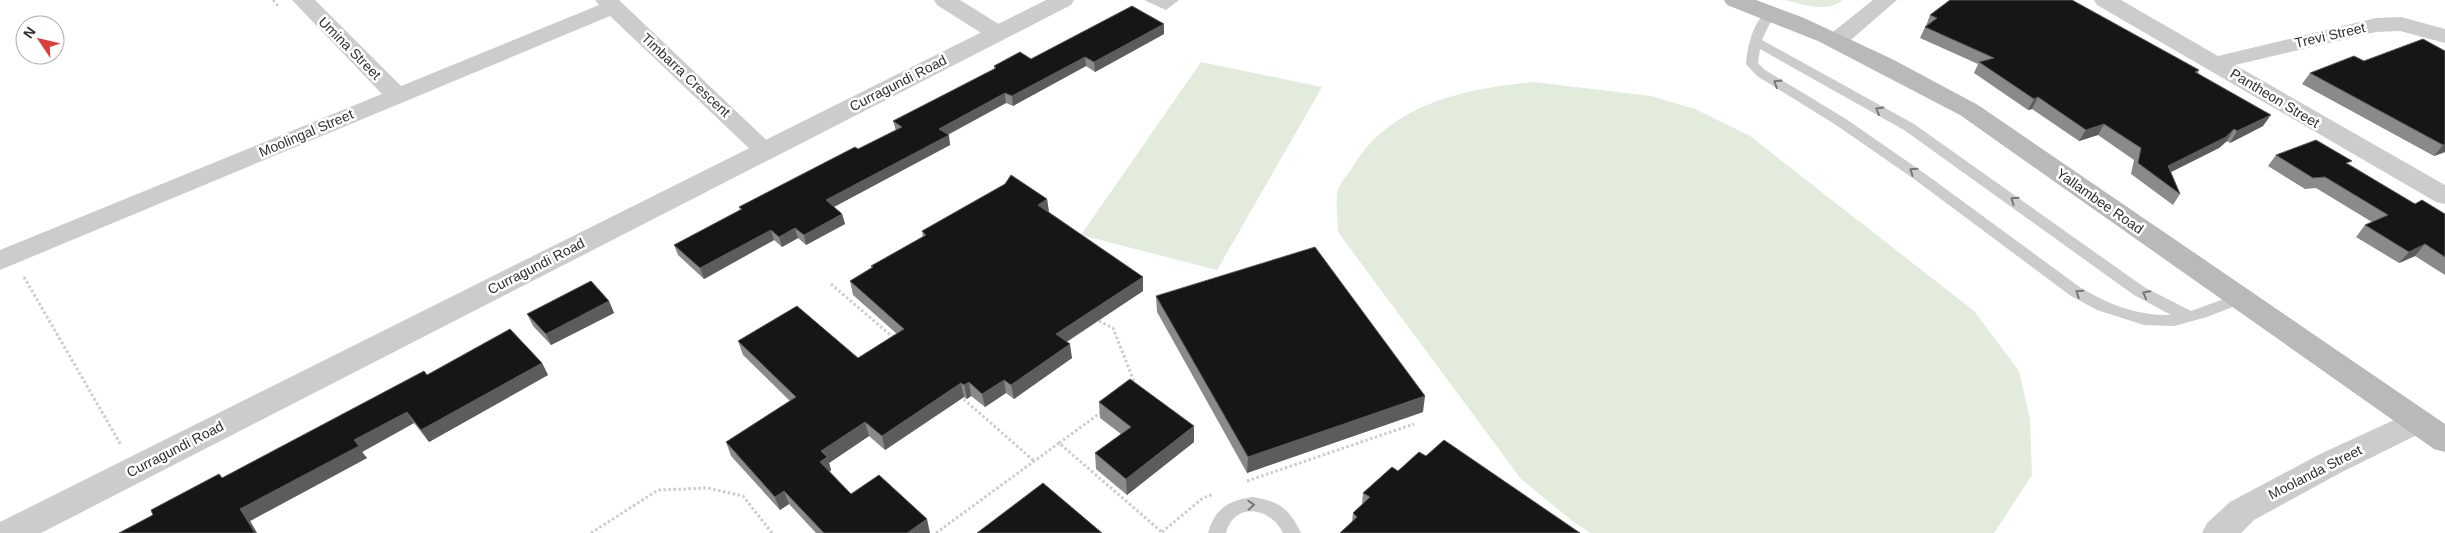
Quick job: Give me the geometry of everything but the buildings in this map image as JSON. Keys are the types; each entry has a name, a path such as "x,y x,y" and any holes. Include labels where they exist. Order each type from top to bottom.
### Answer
{"main road":[{"name":"Yallambee Road","path":"1735,0 1773,13 1838,40 1886,64 1968,110 2445,440"}],"street":[{"name":"Umina Street","path":"303,0 397,96"},
{"path":"946,0 997,33"},
{"name":"Curragundi Road","path":"10,533 1063,0"},
{"path":"1838,40 1886,0"},
{"name":"Pantheon Street","path":"2105,0 2445,196"},
{"name":"Moolingal Street","path":"4,251 397,96 610,4"},
{"name":"Timbarra Crescent","path":"610,4 765,150"},
{"name":"Trevi Street","path":"2216,63 2376,25 2401,24 2445,36"},
{"name":"Moolanda Street","path":"2220,533 2242,511 2331,463 2418,421"}],"lane":[{"path":"1150,0 1166,6 1173,0"},
{"path":"1773,13 1760,25 1755,41 1752,64 1761,73 1841,122 1919,176 2076,292 2096,304 2135,320 2167,320 2189,317 2240,298"},
{"path":"1755,41 1909,128 2018,203 2139,291 2189,317"},
{"path":"1217,533 1222,518 1230,511 1252,504 1274,509 1284,515 1290,524 1292,533"}],"path":[{"path":"4,251 122,447"},
{"path":"832,284 899,343"},
{"path":"1100,320 1113,328 1136,386 1129,391"},
{"path":"959,395 1034,461"},
{"path":"936,533 1109,406"},
{"path":"1238,484 1414,424"},
{"path":"1059,443 1163,533 1204,498 1221,491"},
{"path":"591,533 658,490 708,488 743,496 772,533"}],"shaded area":[{"path":"1785,0 1843,0 1830,6 1815,7"},
{"path":"1201,62 1322,87 1217,270 1081,235"},
{"path":"1534,82 1651,96 1695,109 1750,136 1974,311 2019,371 2030,419 2032,475 1994,533 1591,533 1575,523 1521,479 1338,232 1337,200 1340,184 1368,146 1387,128 1409,114 1432,103 1456,95 1482,89"}]}
